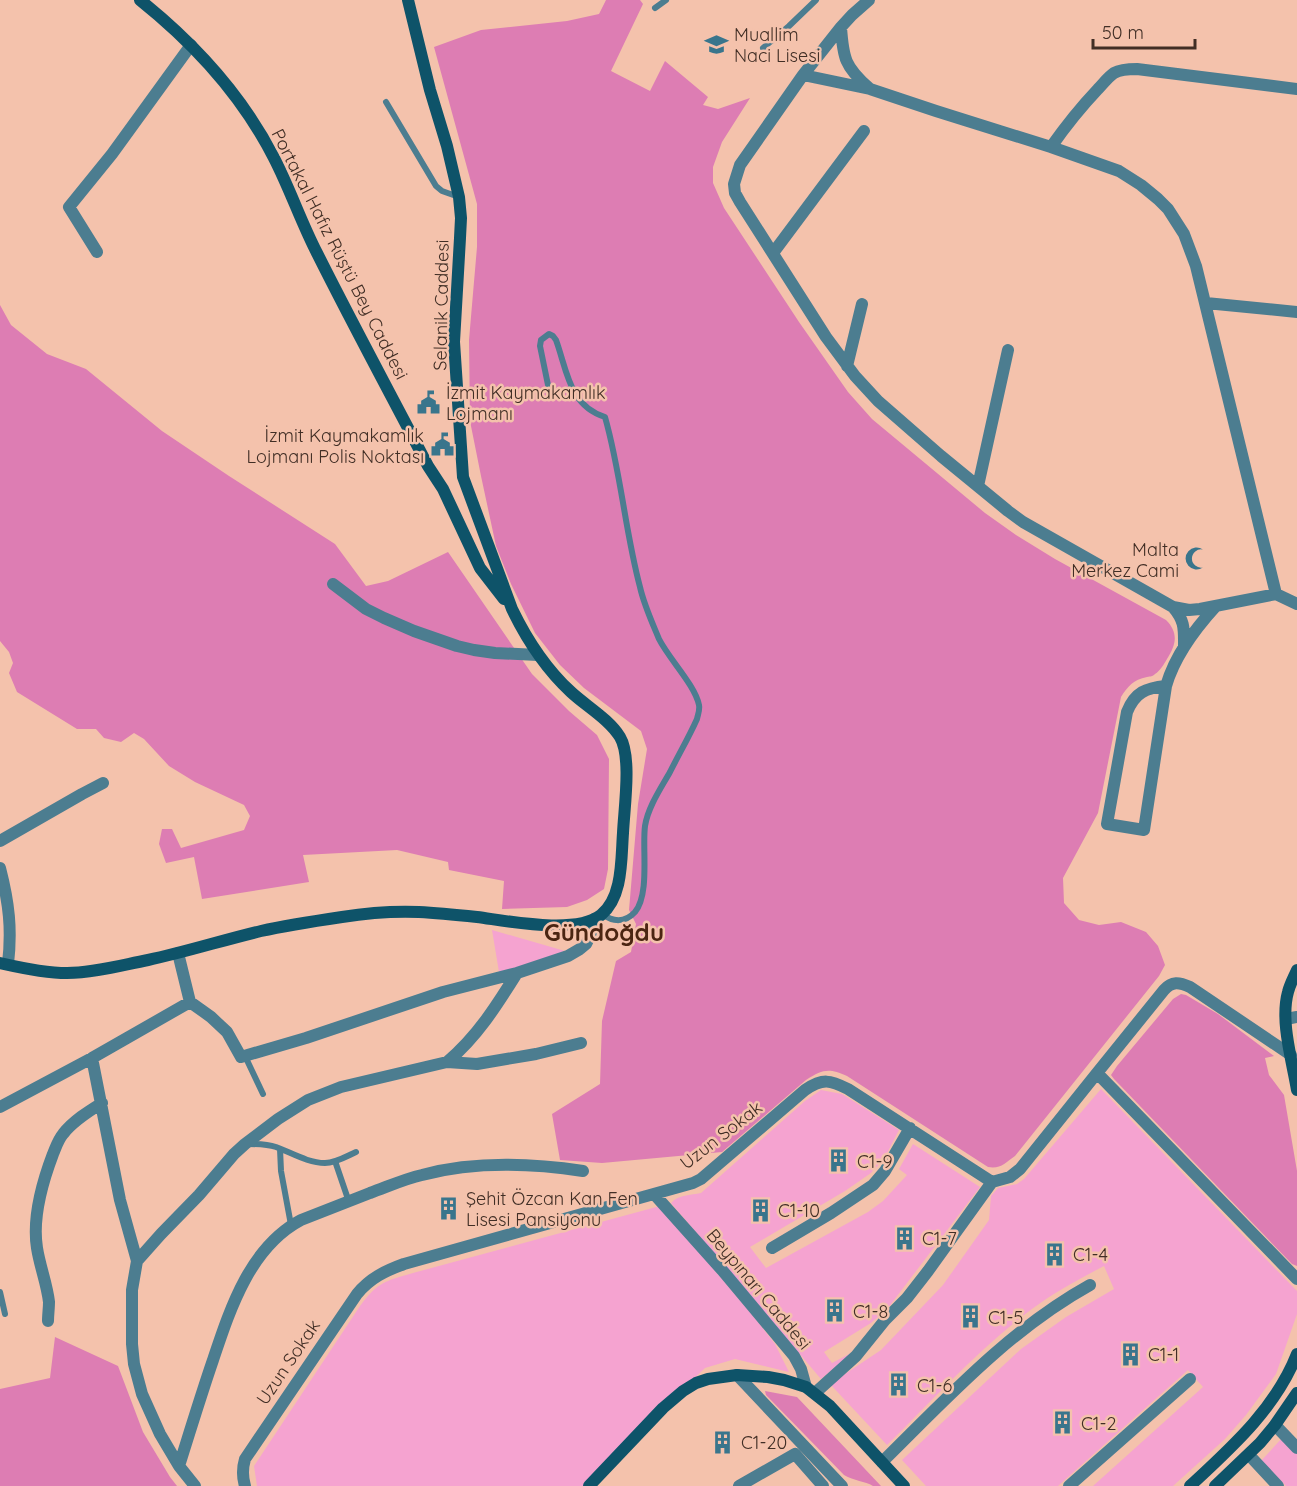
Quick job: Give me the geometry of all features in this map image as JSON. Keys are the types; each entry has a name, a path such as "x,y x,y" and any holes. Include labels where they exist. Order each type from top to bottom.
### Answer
{"main road":[{"name":"Portakal Hafız Rüştü Bey Caddesi","path":"140,0 191,45 228,86 265,142 284,177 315,250 442,489 480,568 512,609"},
{"name":"Selanik Caddesi","path":"408,0 459,197 461,218 454,342 463,477 512,609"},
{"path":"4,963 53,972 82,972 178,953 279,927 369,914 417,912 455,914 529,924 567,925 583,923 598,917 616,895 622,840 626,752 612,727 559,680 538,655 512,609"},
{"path":"1297,970 1288,991 1292,1018 1291,1055 1297,1090"},
{"path":"1190,1486 1262,1414 1297,1354"},
{"path":"589,1486 663,1408 683,1390 696,1383 737,1375 784,1380 811,1390"},
{"name":"Beypınarı Caddesi","path":"811,1390 830,1406 904,1486"},
{"path":"1215,1486 1249,1455 1275,1425 1297,1392"}],"street":[{"path":"869,0 841,27 803,75 740,165 734,184 735,193 807,308 867,391 1008,511 1034,529 1173,608 1181,616 1184,646"},
{"path":"841,27 844,55 848,65 870,89"},
{"path":"97,252 69,207 112,154 191,45"},
{"path":"1051,147 1096,91 1109,77 1121,70 1137,69 1297,89"},
{"path":"803,75 870,89 1119,171 1142,185 1168,209 1184,234 1197,266 1276,594"},
{"path":"773,254 864,131"},
{"path":"1206,303 1297,312"},
{"path":"847,366 862,304"},
{"path":"978,486 1008,350"},
{"path":"333,584 358,603 384,618 457,646 495,653 538,655"},
{"path":"1173,608 1189,610 1276,594 1297,604"},
{"path":"1166,686 1146,690 1138,694 1131,702 1127,712 1107,824 1144,830 1166,686 1184,646 1217,605"},
{"path":"0,841 104,783"},
{"path":"0,868 10,916 10,946 4,963"},
{"path":"178,953 190,1002 220,1024 241,1057 306,1038 443,992 517,973 568,956 580,948 590,936 598,917"},
{"path":"447,1062 474,1036 517,973"},
{"path":"811,1390 856,1356 885,1320 907,1298 992,1182 1010,1178 1020,1169 1168,986 1180,982 1190,987 1291,1055"},
{"path":"0,1107 190,1002"},
{"path":"137,1261 244,1144 293,1108 324,1093 447,1062 477,1064 527,1056 581,1043"},
{"path":"92,1058 120,1200 137,1261 131,1299 134,1364 149,1412 168,1449 195,1486"},
{"path":"1097,1073 1297,1279"},
{"name":"Uzun Sokak","path":"245,1486 242,1469 245,1459 357,1294 374,1277 404,1264 655,1195 697,1181 805,1090 821,1081 836,1083 848,1089 992,1182"},
{"path":"48,1321 47,1291 39,1262 36,1233 42,1188 57,1143 63,1134 85,1113 102,1102"},
{"path":"772,1248 873,1185 885,1171 910,1128"},
{"path":"179,1466 212,1362 237,1296 252,1267 272,1241 291,1226 401,1181 451,1169 519,1165 551,1166 583,1171"},
{"name":"Beypınarı Caddesi","path":"655,1195 794,1356 811,1390"},
{"path":"882,1462 1001,1346 1047,1311 1090,1285"},
{"path":"737,1375 842,1486"},
{"path":"1069,1486 1190,1379"},
{"path":"1275,1425 1297,1448"},
{"path":"739,1486 795,1454 823,1486"},
{"path":"1249,1455 1278,1486"}],"lane":[{"path":"655,8 666,0"},
{"path":"763,48 789,27 816,0"},
{"path":"386,102 436,186 442,191 459,197"},
{"path":"548,385 540,346 541,340 549,334 556,340 566,374 580,401 591,412 605,417 612,440 635,567 645,604 660,641 699,703 697,719 645,824 644,886 636,911 628,917 615,921 598,917"},
{"path":"245,1056 263,1094"},
{"path":"244,1144 263,1144 314,1162 326,1163 356,1152"},
{"path":"280,1149 281,1171 291,1226"},
{"path":"335,1161 349,1202"},
{"path":"0,1292 5,1314"}],"shaded area":[{"path":"606,0 640,0 643,4 611,71 650,91 665,61 708,97 703,105 718,109 750,98 722,142 713,167 713,183 724,208 799,322 848,392 872,419 985,513 1016,535 1166,620 1173,630 1174,644 1159,671 1153,676 1131,684 1121,697 1098,813 1063,878 1064,903 1079,920 1099,925 1121,922 1146,932 1158,946 1165,965 1159,976 1015,1156 1000,1166 988,1167 847,1076 831,1071 822,1072 806,1080 722,1152 602,1163 560,1160 552,1114 600,1084 602,1021 616,961 631,952 636,924 629,910 638,804 647,749 641,731 584,688 560,665 535,633 511,584 496,546 470,421 469,340 477,247 477,204 434,47 481,30 567,21 599,14"},
{"path":"0,305 11,325 47,354 86,369 162,431 335,544 366,586 388,581 448,552 532,674 597,735 609,759 608,869 604,889 587,900 567,907 502,909 504,881 449,870 448,862 397,850 303,855 309,882 202,899 194,857 166,863 159,844 162,829 172,829 181,848 244,830 250,816 244,805 195,782 169,766 144,739 134,733 121,742 104,738 96,729 77,729 17,692 9,673 13,663 9,652 0,641"},
{"path":"492,930 565,951 499,972"},
{"path":"1181,994 1218,1014 1274,1056 1265,1058 1269,1075 1284,1095 1297,1171 1297,1266 1292,1264 1111,1075 1173,999"},
{"path":"1101,1089 1297,1291 1297,1314 1276,1374 1225,1439 1173,1486 1093,1486 1203,1387 1188,1370 1058,1486 926,1486 902,1460 1021,1349 1066,1317 1114,1289 1104,1266 1049,1297 1012,1324 975,1357 887,1445 830,1384 881,1350 943,1285 989,1220 991,1196 998,1188 1017,1184 1024,1179"},
{"path":"821,1090 842,1094 899,1130 884,1159 871,1173 750,1247 766,1268 868,1212 883,1201 907,1175 899,1169 913,1144 980,1187 888,1308 871,1323 824,1352 832,1363 853,1352 821,1379 671,1203 681,1197 701,1193 805,1101"},
{"path":"660,1206 751,1313 775,1344 789,1372 735,1359 705,1368 583,1486 257,1486 254,1466 360,1306 377,1287 403,1276"},
{"path":"55,1337 118,1366 143,1432 177,1486 0,1486 0,1389 50,1378"},
{"path":"765,1391 797,1397 881,1486 873,1486 844,1475 766,1395"},
{"path":"1282,1438 1297,1453 1297,1486 1286,1486 1261,1461"}],"place":[{"name":"Muallim Naci Lisesi","path":"716,44"},
{"name":"İzmit Kaymakamlık Lojmanı","path":"428,402"},
{"name":"İzmit Kaymakamlık Lojmanı Polis Noktası","path":"442,445"},
{"name":"Malta Merkez Cami","path":"1197,559"},
{"name":"C1-9","path":"839,1161"},
{"name":"Şehit Özcan Kan Fen Lisesi Pansiyonu","path":"448,1208"},
{"name":"C1-10","path":"760,1210"},
{"name":"C1-7","path":"904,1238"},
{"name":"C1-4","path":"1055,1254"},
{"name":"C1-8","path":"835,1311"},
{"name":"C1-5","path":"970,1317"},
{"name":"C1-1","path":"1130,1354"},
{"name":"C1-6","path":"899,1385"},
{"name":"C1-2","path":"1063,1423"},
{"name":"C1-20","path":"723,1442"}],"district":[{"name":"Gündoğdu","path":"604,932"}]}
